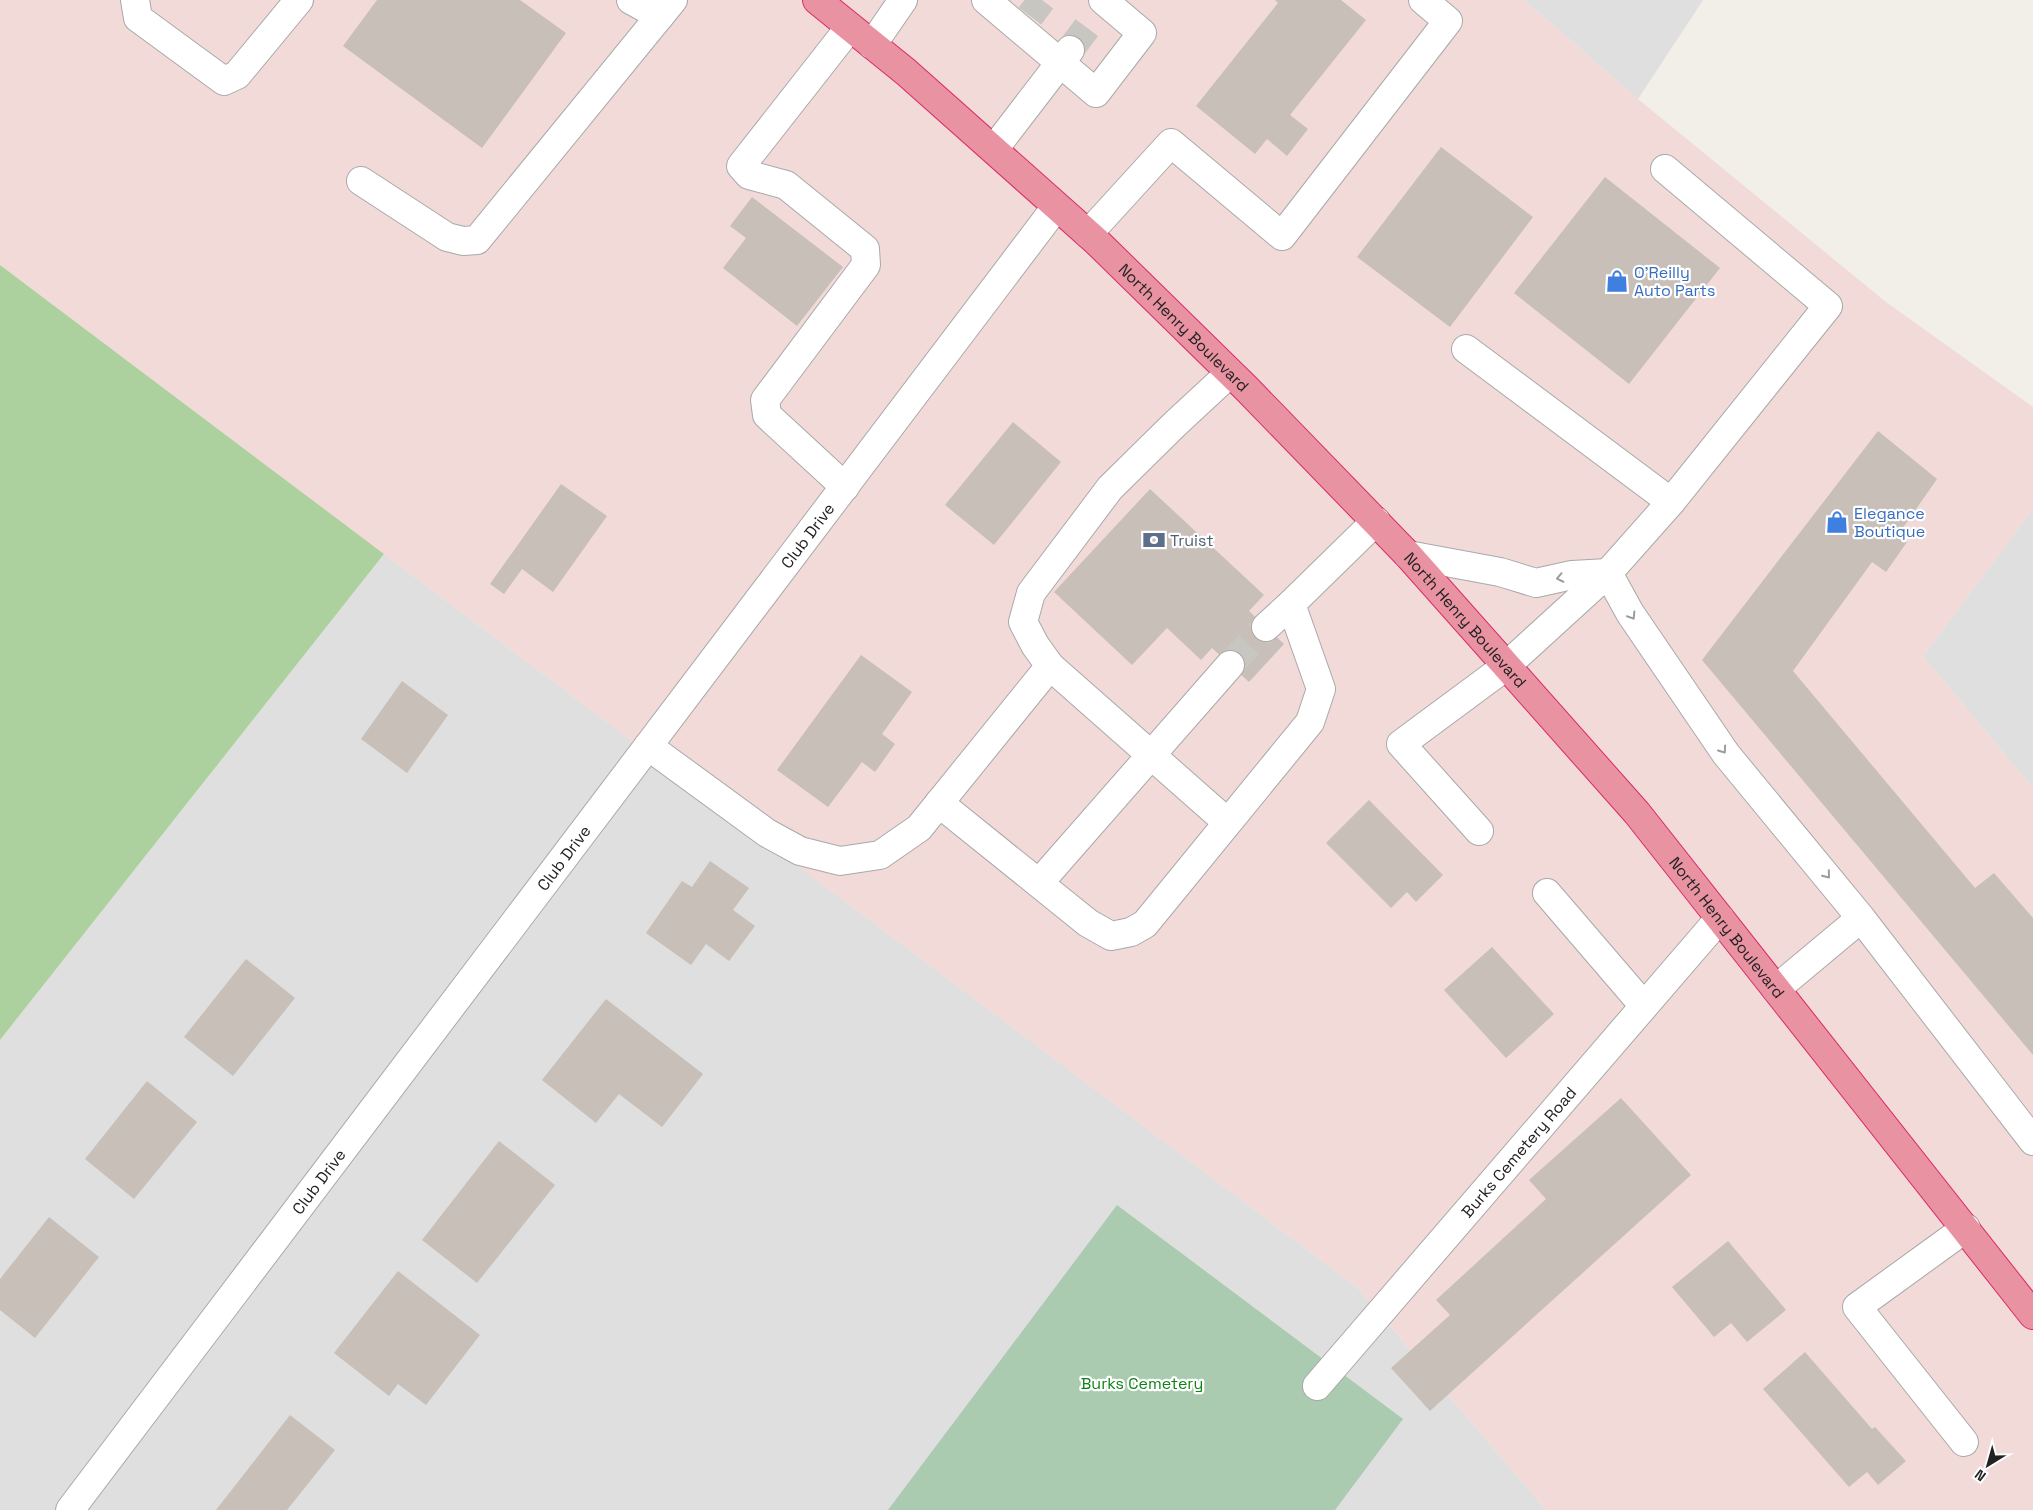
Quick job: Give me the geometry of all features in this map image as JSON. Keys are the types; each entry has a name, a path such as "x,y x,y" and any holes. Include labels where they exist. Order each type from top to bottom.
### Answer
{"highway":[{"name":"North Henry Boulevard","path":"817,0 872,44 1088,234 1230,372 1408,555 1637,813 2033,1314"}],"street":[{"path":"135,0 138,18 224,81 237,75 299,0"},
{"path":"361,181 447,238 463,241 478,240 666,8 631,0"},
{"path":"872,44 903,0"},
{"path":"986,0 1025,22 1065,56 1096,93 1142,33 1101,7"},
{"path":"1088,234 1171,143 1282,236 1448,21 1422,0"},
{"path":"844,487 767,415 765,400 866,265 865,249 786,185 749,175 742,166 850,27"},
{"path":"994,150 1065,56"},
{"path":"1479,831 1402,744 1506,667 1608,573 1671,502 1828,306 1665,169"},
{"name":"Club Drive","path":"70,1510 1056,207"},
{"path":"1466,348 1671,502"},
{"path":"1227,822 1050,666 1035,645 1023,622 1031,593 1110,488 1230,372"},
{"path":"1266,627 1376,521"},
{"path":"1408,555 1500,572 1536,583 1572,575 1608,573"},
{"path":"1608,573 1630,613 1726,754 1862,918 2033,1142"},
{"path":"939,802 1088,923 1111,936 1131,932 1144,924 1310,722 1320,689 1291,604"},
{"path":"1039,883 1230,665"},
{"path":"648,746 767,833 800,851 840,861 880,854 919,828 1050,666"},
{"path":"1547,893 1644,1006"},
{"name":"Burks Cemetery Road","path":"1317,1386 1720,918"},
{"path":"1776,989 1862,918"},
{"path":"1964,1442 1857,1307 1966,1228"}],"shaded area":[{"path":"0,0 1524,0 1638,99 1886,302 2033,407 2033,509 1923,656 2033,788 2033,1510 1546,1510 1357,1287 0,265"},
{"path":"1524,0 1703,0 1638,99"},
{"path":"2033,509 2033,788 1923,656"},
{"path":"384,554 1357,1287 1546,1510 0,1510 0,1040"}],"green space":[{"path":"0,265 384,554 0,1040"},
{"name":"Burks Cemetery","path":"1117,1205 1403,1419 1335,1510 888,1510"}],"building":[{"path":"377,0 520,0 566,33 482,148 343,46"},
{"path":"1275,0 1341,0 1366,20 1290,115 1308,129 1287,156 1267,139 1255,154 1196,106 1278,3"},
{"path":"1441,147 1533,217 1450,327 1357,257"},
{"name":"O'Reilly Auto Parts","path":"1605,177 1720,268 1629,384 1514,293"},
{"path":"752,197 843,267 797,326 723,268 746,238 730,226"},
{"path":"1013,422 1061,462 994,545 945,505"},
{"path":"1878,431 1937,479 1898,535 1907,542 1886,572 1872,562 1793,671 1975,888 1994,873 2033,918 2033,1055 1702,660"},
{"path":"561,484 607,516 553,592 522,569 504,594 490,584"},
{"name":"Truist","path":"1150,489 1264,595 1249,611 1284,644 1249,682 1212,648 1201,660 1167,628 1132,665 1054,592"},
{"path":"861,655 912,692 882,734 895,744 875,772 862,762 828,807 777,770"},
{"path":"402,681 448,715 407,773 361,739"},
{"path":"1369,800 1443,875 1416,902 1407,892 1391,908 1326,843"},
{"path":"710,861 749,888 733,910 755,926 729,961 706,944 691,965 646,933 682,881 692,887"},
{"path":"1492,947 1554,1014 1506,1058 1444,990"},
{"path":"246,959 295,998 233,1076 184,1037"},
{"path":"606,999 703,1074 662,1127 619,1094 596,1123 542,1080"},
{"path":"147,1081 197,1122 134,1199 85,1159"},
{"path":"1621,1098 1691,1175 1430,1411 1391,1368 1450,1315 1436,1300 1546,1199 1529,1180"},
{"path":"499,1141 555,1185 477,1283 422,1240"},
{"path":"49,1217 99,1257 35,1338 0,1310 0,1279"},
{"path":"1728,1241 1786,1310 1747,1342 1731,1323 1714,1337 1672,1287"},
{"path":"398,1271 480,1335 426,1405 398,1384 389,1396 334,1353"},
{"path":"1805,1352 1872,1429 1875,1427 1906,1461 1878,1485 1867,1472 1849,1487 1763,1389"},
{"path":"290,1415 335,1450 287,1510 216,1510"}],"tunnel":[{"path":"1030,16 1042,0"},
{"path":"1070,50 1094,18"},
{"path":"1230,665 1266,627"}],"place":[{"name":"O'Reilly Auto Parts","path":"1617,281"},
{"name":"Elegance Boutique","path":"1837,522"},
{"name":"Truist","path":"1154,540"}]}
